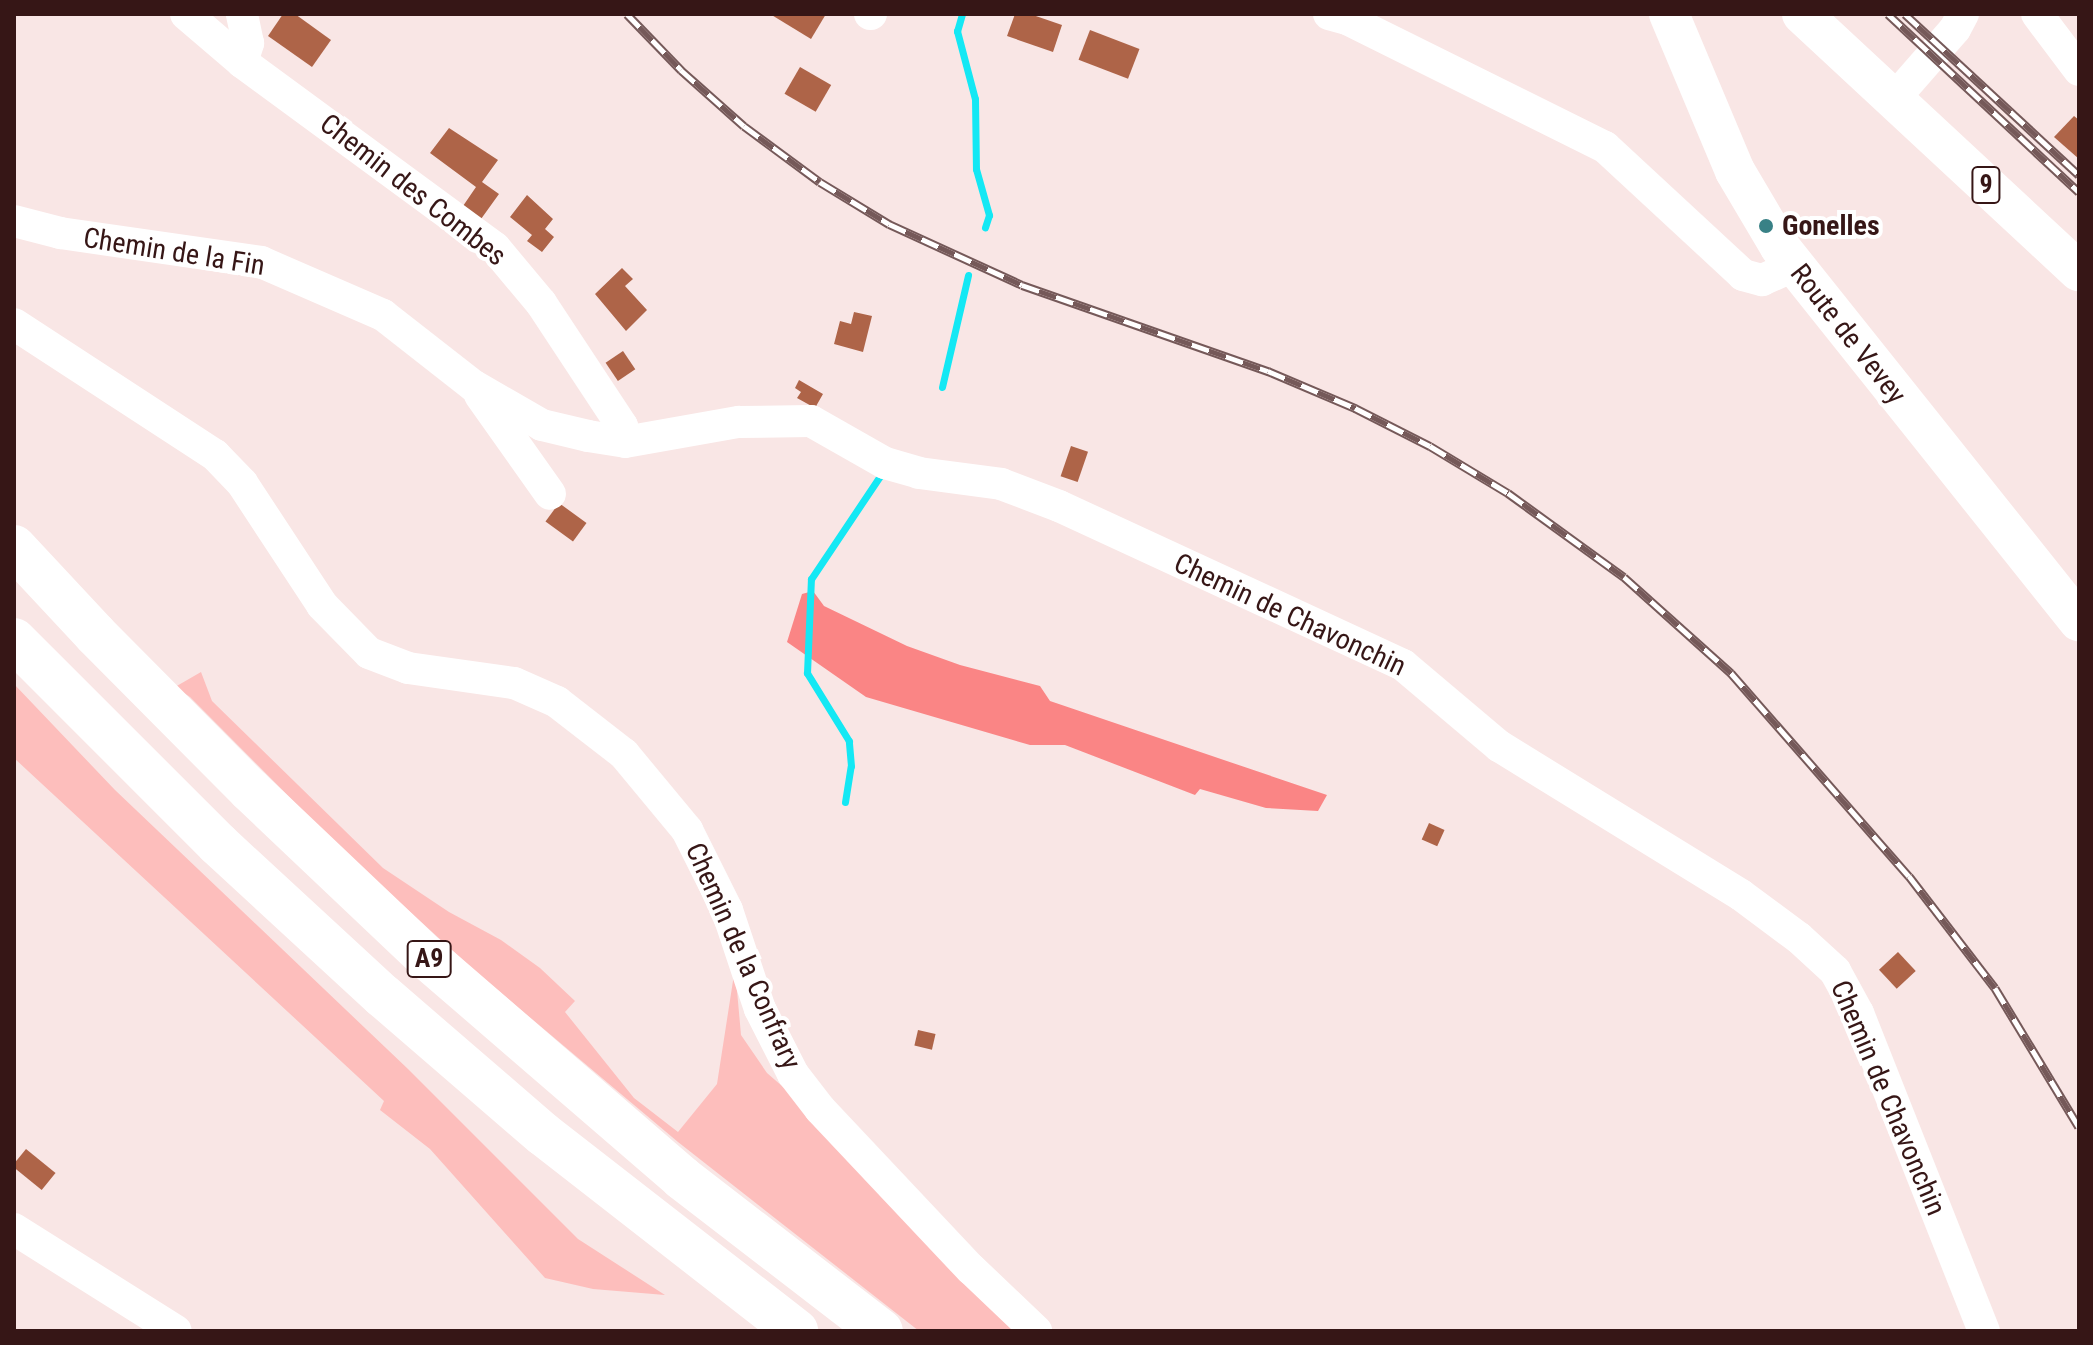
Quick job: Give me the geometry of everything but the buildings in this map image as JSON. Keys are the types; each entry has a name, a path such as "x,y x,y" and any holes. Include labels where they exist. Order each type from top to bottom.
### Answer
{"highway":[{"name":"A9","path":"14,547 230,770 447,976 682,1178 881,1331"},
{"name":"A9","path":"14,640 207,834 383,996 543,1134 796,1331"}],"main road":[{"name":"Route de Vevey","path":"1669,14 1735,171 1793,266 2079,621"},
{"name":"9","path":"1802,14 2079,271"}],"street":[{"name":"Chemin des Combes","path":"186,14 242,62 495,248 541,303 622,426 625,442"},
{"path":"242,14 248,43 242,62"},
{"path":"1329,14 1347,19 1605,147 1743,275 1762,280 1793,266"},
{"path":"2037,14 2079,70"},
{"path":"1893,100 1959,21"},
{"name":"Chemin de la Fin","path":"14,221 60,233 261,262 383,315 474,386 542,425 625,442"},
{"name":"Chemin de la Confrary","path":"14,324 215,455 242,483 322,605 369,653 408,668 514,683 557,702 624,754 687,830 727,910 760,1009 793,1074 820,1109 863,1155 971,1269 1036,1331"},
{"path":"474,386 550,494"},
{"name":"Chemin de Chavonchin","path":"625,442 739,422 811,421 885,463 919,473 1001,484 1059,506 1403,665 1499,746 1741,895 1799,938 1835,971 1858,1013 1984,1331"},
{"path":"14,1229 176,1331"}],"shaded area":[{"path":"813,591 824,606 907,646 960,665 1040,686 1050,701 1327,795 1318,811 1266,808 1200,789 1195,795 1065,745 1030,745 866,697 787,642 802,594"},
{"path":"201,672 212,701 383,868 449,912 501,940 540,968 575,1001 565,1012 634,1098 678,1132 717,1084 735,968 741,1035 767,1073 805,1106 1020,1331 919,1331 678,1142 476,972 340,848 190,697 175,687"},
{"path":"14,684 115,790 408,1069 578,1239 665,1295 593,1289 545,1278 430,1149 380,1110 384,1101 14,758"}],"waterway":[{"path":"962,14 957,31 975,99 976,169 989,215 985,227"},
{"path":"942,387 968,275"},
{"path":"845,802 851,766 849,741 807,673 811,579 880,476"}],"railway":[{"path":"627,14 681,70 744,126 820,182 889,224 1022,285 1268,371 1355,408 1430,446 1508,493 1624,577 1731,673 1909,876 1995,988 2079,1127"},
{"path":"1888,14 2079,192"},
{"path":"1905,14 2079,175"}],"place":[{"name":"Gonelles","path":"1766,226"}]}
